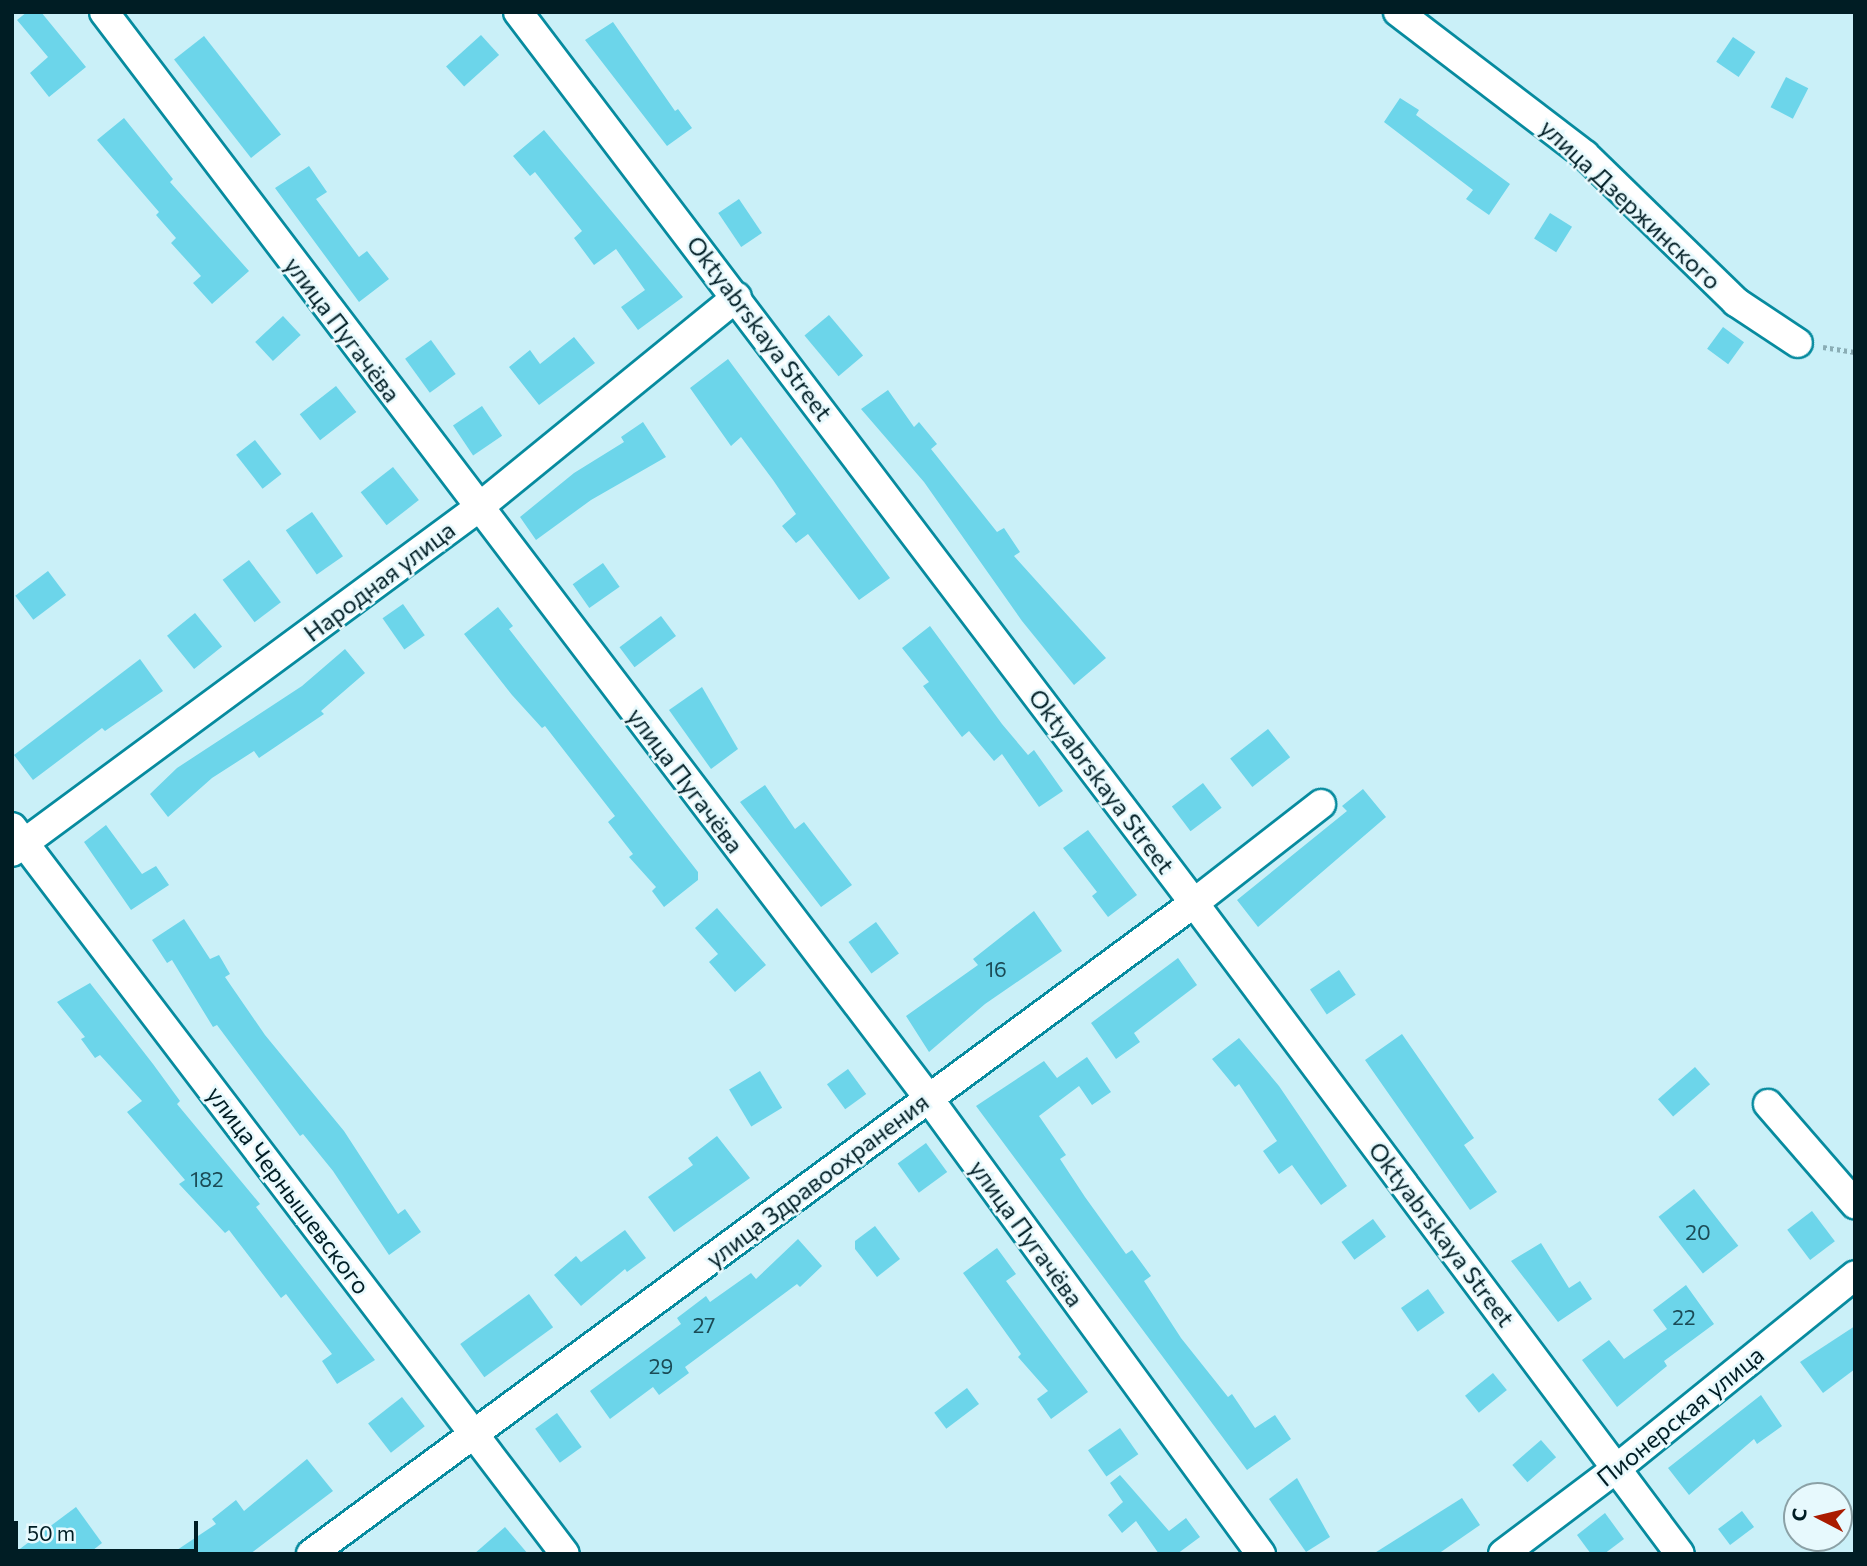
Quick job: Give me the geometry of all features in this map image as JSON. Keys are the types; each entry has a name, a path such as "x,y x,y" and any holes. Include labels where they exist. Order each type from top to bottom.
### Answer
{"street":[{"name":"улица Пугачёва","path":"104,12 927,1096 1261,1554"},
{"name":"Oktyabrskaya Street","path":"518,12 737,297 1194,903 1680,1554"},
{"name":"улица Дзержинского","path":"1398,12 1585,155 1737,302 1798,343"},
{"name":"Народная улица","path":"16,841 478,508 737,297"},
{"name":"улица Здравоохранения","path":"311,1554 477,1435 927,1096 1194,903 1321,804"},
{"name":"улица Чернышевского","path":"16,841 477,1435 565,1554"},
{"path":"1768,1104 1855,1204"},
{"name":"Пионерская улица","path":"1503,1554 1617,1468 1855,1275"}],"path":[{"path":"1798,343 1855,352"}],"building":[{"path":"27,12 41,12 86,67 49,97 30,73 48,57 17,20"},
{"path":"613,22 675,111 678,109 692,128 667,146 585,40"},
{"path":"481,35 499,55 464,87 446,66"},
{"path":"204,36 281,135 251,158 174,59"},
{"path":"1733,37 1755,52 1739,77 1716,62"},
{"path":"1786,77 1808,88 1793,119 1771,107"},
{"path":"1400,98 1419,110 1416,115 1510,184 1489,215 1466,199 1473,190 1384,122"},
{"path":"124,118 173,179 170,182 249,271 212,304 193,283 201,276 171,243 176,238 156,215 159,212 97,140"},
{"path":"544,130 683,297 638,330 621,307 645,290 616,249 594,265 574,238 582,231 535,172 530,176 513,156"},
{"path":"309,166 327,192 316,199 359,257 367,251 389,279 359,302 275,188"},
{"path":"739,199 762,233 741,247 718,213"},
{"path":"1550,213 1572,227 1556,252 1534,238"},
{"path":"829,315 863,356 839,376 804,336"},
{"path":"283,316 301,335 273,361 255,342"},
{"path":"1723,327 1744,342 1728,364 1707,349"},
{"path":"574,337 595,363 539,405 509,367 530,350 540,364"},
{"path":"431,340 456,374 430,393 405,359"},
{"path":"728,359 890,578 859,600 808,534 796,543 782,526 796,514 741,437 731,446 690,388"},
{"path":"336,386 356,412 320,440 300,414"},
{"path":"888,390 914,427 919,422 937,444 931,449 997,532 1004,528 1020,552 1014,556 1106,658 1074,685 1022,621 924,482 861,409"},
{"path":"482,406 502,436 473,455 453,426"},
{"path":"643,422 666,457 591,500 536,540 520,517 574,473 624,442 621,437"},
{"path":"255,440 281,474 263,489 236,455"},
{"path":"393,467 419,500 387,525 361,492"},
{"path":"312,512 343,556 317,575 286,530"},
{"path":"249,560 281,602 255,622 223,580"},
{"path":"603,563 620,587 589,608 573,584"},
{"path":"48,571 66,595 33,620 15,596"},
{"path":"403,604 425,635 404,649 383,618"},
{"path":"498,607 513,626 509,629 698,872 698,880 664,907 652,891 656,887 629,857 633,854 608,822 615,816 545,726 542,728 512,695 464,634"},
{"path":"195,613 222,646 194,669 167,636"},
{"path":"661,616 676,636 635,667 619,647"},
{"path":"930,626 1002,724 1028,755 1034,750 1063,791 1039,807 1002,754 994,761 969,731 962,737 923,686 929,682 902,648"},
{"path":"345,649 365,673 321,711 324,714 259,758 254,751 212,778 168,817 150,794 177,768 302,686"},
{"path":"140,659 163,691 105,731 102,728 33,780 14,755"},
{"path":"702,687 738,749 711,769 669,710"},
{"path":"1268,729 1290,757 1252,787 1230,759"},
{"path":"1203,783 1222,808 1191,831 1172,806"},
{"path":"765,785 795,829 804,822 852,885 821,907 740,802"},
{"path":"1363,789 1386,817 1258,927 1237,900 1347,811 1342,806"},
{"path":"106,825 142,874 156,866 169,885 131,910 84,842"},
{"path":"1088,830 1137,895 1108,917 1092,896 1097,892 1063,848"},
{"path":"717,908 766,965 735,992 709,962 718,954 695,928"},
{"path":"1034,911 1062,951 985,1004 929,1052 906,1016 978,965 973,959"},
{"path":"184,919 210,959 219,955 230,974 225,977 265,1035 344,1131 398,1214 405,1209 421,1232 389,1255 333,1171 303,1134 300,1136 217,1025 213,1027 172,960 167,963 152,940"},
{"path":"876,922 899,954 871,974 848,942"},
{"path":"1178,958 1197,985 1134,1033 1140,1042 1116,1059 1091,1023"},
{"path":"1339,970 1356,995 1327,1014 1310,990"},
{"path":"90,983 180,1101 177,1104 260,1204 256,1207 375,1360 337,1384 322,1361 332,1354 286,1294 281,1298 229,1230 225,1233 179,1184 185,1180 127,1112 142,1101 100,1055 95,1058 81,1039 85,1037 57,1002"},
{"path":"1402,1034 1474,1138 1464,1145 1497,1192 1470,1210 1365,1060"},
{"path":"1239,1038 1279,1086 1347,1186 1321,1205 1292,1165 1279,1174 1263,1151 1277,1141 1239,1084 1235,1087 1212,1059"},
{"path":"1087,1057 1111,1092 1092,1105 1079,1086 1039,1116 1066,1155 1060,1159 1085,1197 1126,1254 1132,1250 1151,1276 1144,1281 1181,1338 1228,1397 1232,1394 1255,1428 1275,1415 1291,1439 1247,1470 976,1106 1044,1061 1057,1078"},
{"path":"1695,1067 1710,1084 1673,1117 1658,1099"},
{"path":"848,1069 866,1094 845,1109 827,1084"},
{"path":"760,1071 782,1108 751,1126 729,1090"},
{"path":"717,1136 750,1178 674,1232 648,1197 693,1165 688,1158"},
{"path":"926,1143 947,1172 919,1193 898,1164"},
{"path":"1694,1189 1738,1246 1703,1273 1659,1217"},
{"path":"1812,1211 1835,1241 1810,1260 1787,1230"},
{"path":"1373,1219 1386,1237 1354,1260 1341,1242"},
{"path":"875,1226 900,1259 877,1277 855,1249 855,1241"},
{"path":"625,1230 646,1258 627,1272 625,1269 581,1306 554,1275 576,1256 581,1262"},
{"path":"798,1239 822,1266 800,1287 797,1284 685,1367 689,1373 659,1395 653,1387 610,1419 590,1391 681,1324 677,1318 706,1296 710,1302 751,1273 756,1279"},
{"path":"1541,1243 1569,1288 1580,1281 1592,1299 1558,1322 1511,1261"},
{"path":"997,1248 1016,1274 1006,1281 1088,1392 1051,1419 1037,1399 1048,1391 1018,1357 1021,1354 963,1273"},
{"path":"1686,1285 1714,1324 1664,1361 1667,1366 1617,1407 1582,1360 1609,1340 1624,1359 1667,1329 1653,1310"},
{"path":"1428,1289 1445,1313 1418,1332 1401,1308"},
{"path":"529,1294 553,1327 484,1377 460,1344"},
{"path":"1855,1326 1855,1369 1823,1393 1800,1362"},
{"path":"1493,1373 1507,1390 1479,1413 1465,1396"},
{"path":"967,1388 979,1404 946,1429 934,1413"},
{"path":"1761,1395 1782,1426 1757,1444 1754,1439 1689,1495 1668,1468"},
{"path":"402,1397 425,1426 391,1453 368,1423"},
{"path":"557,1413 582,1447 560,1463 535,1429"},
{"path":"1120,1428 1138,1454 1106,1477 1088,1450"},
{"path":"1541,1440 1556,1457 1527,1482 1512,1465"},
{"path":"307,1459 333,1491 250,1554 171,1554 216,1524 212,1519 236,1500 244,1511"},
{"path":"1120,1475 1169,1531 1186,1518 1200,1537 1177,1554 1159,1554 1136,1521 1122,1533 1108,1515 1123,1502 1110,1483"},
{"path":"1297,1478 1330,1537 1306,1552 1269,1499"},
{"path":"1462,1498 1480,1525 1438,1554 1373,1554"},
{"path":"76,1507 102,1543 88,1554 13,1554"},
{"path":"1742,1511 1754,1527 1730,1545 1718,1529"},
{"path":"1605,1513 1624,1539 1604,1554 1591,1554 1577,1535"},
{"path":"505,1527 528,1554 474,1554"}]}
